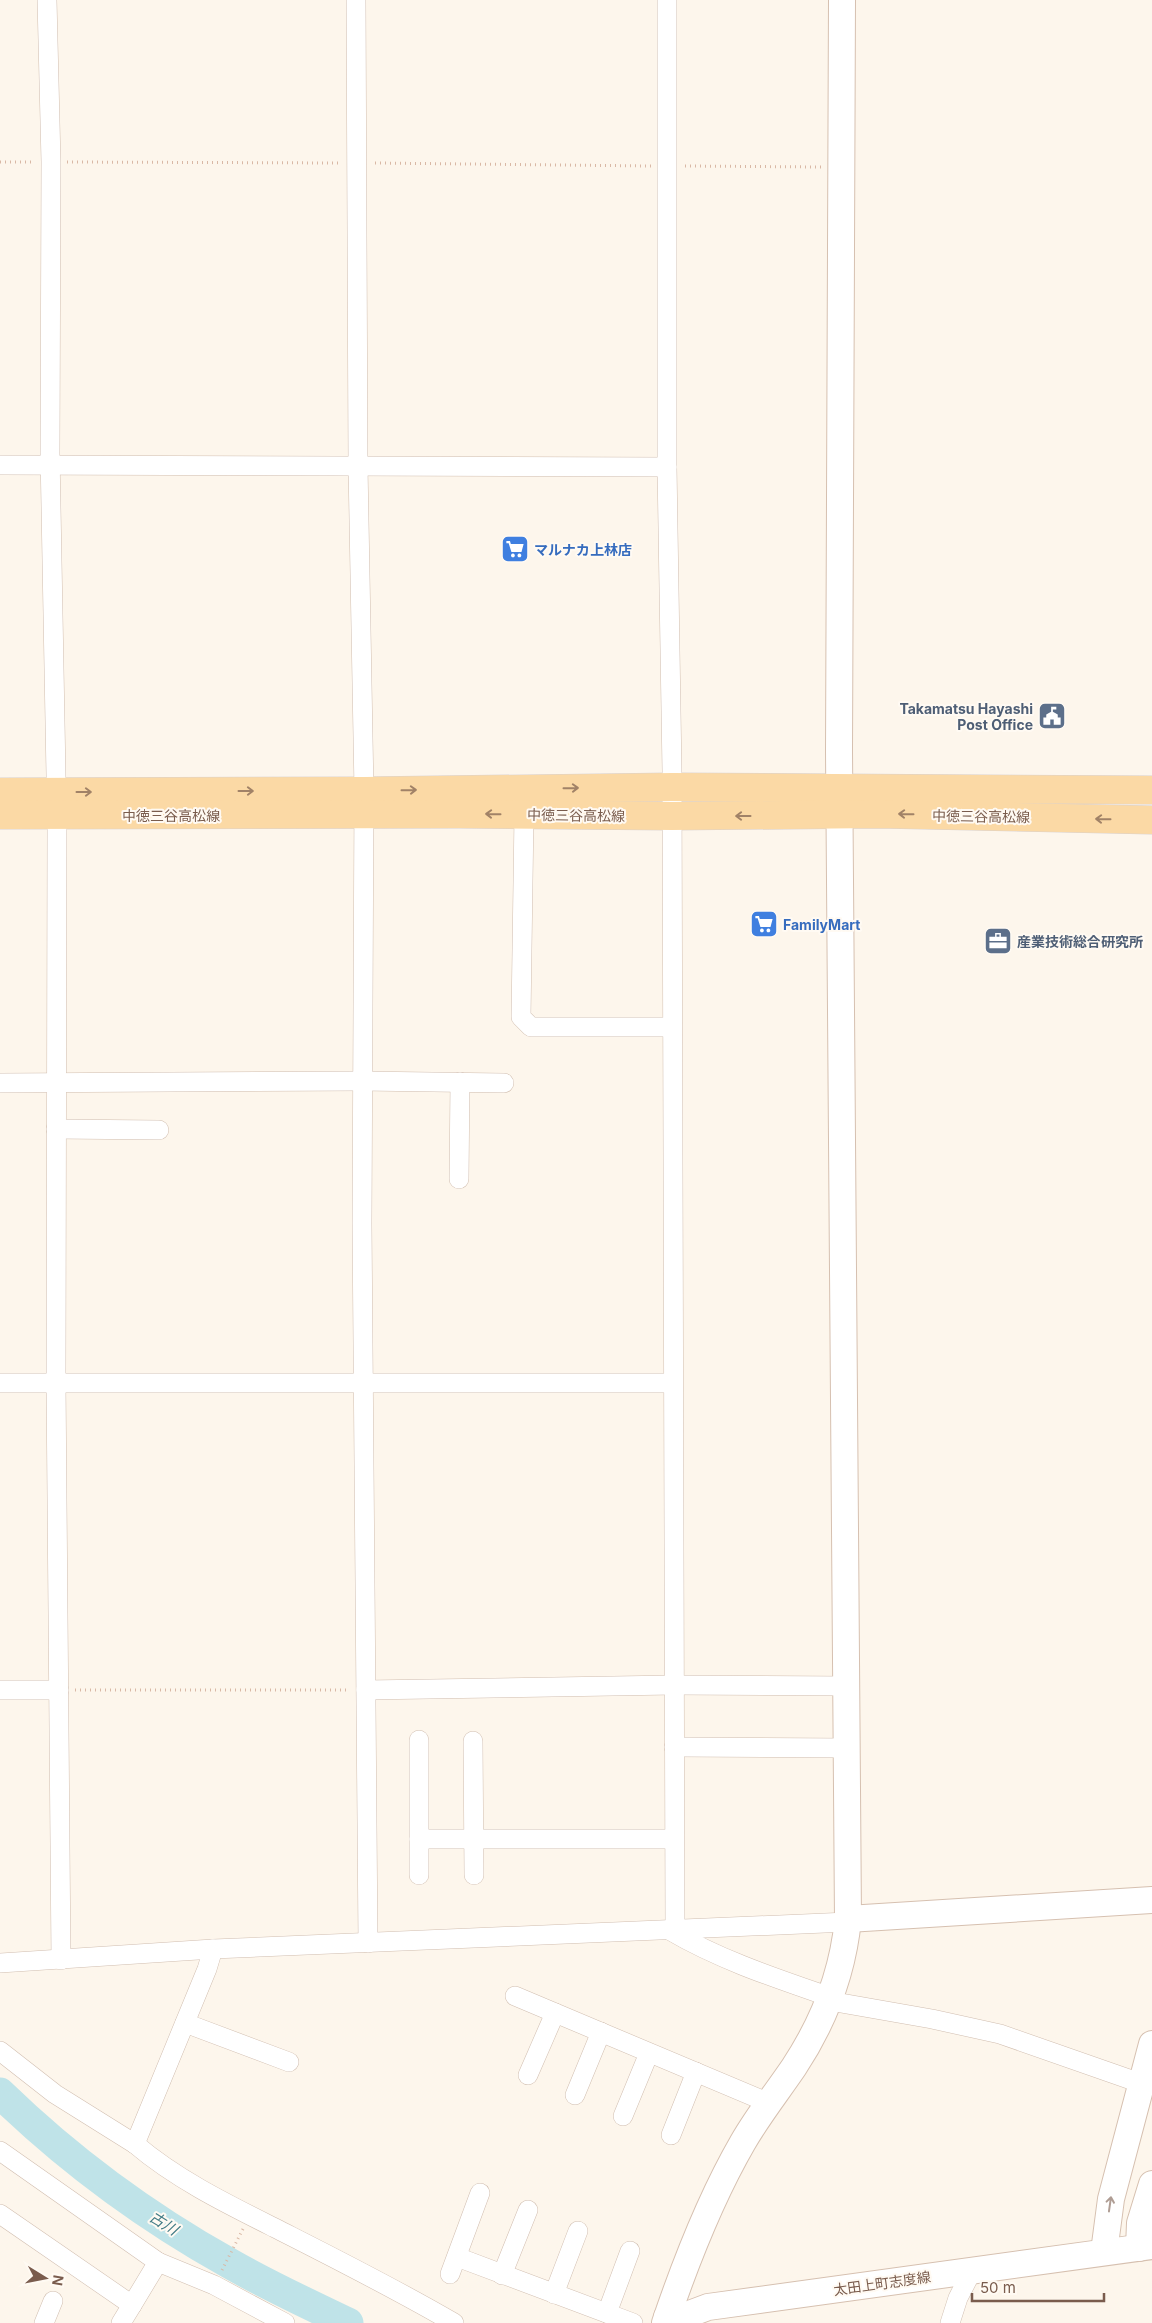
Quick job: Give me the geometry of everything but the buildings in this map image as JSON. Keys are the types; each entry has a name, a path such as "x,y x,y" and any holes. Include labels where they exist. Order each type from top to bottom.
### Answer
{"main road":[{"name":"中徳三谷高松線","path":"0,792 56,803 364,803 672,787 1152,790"},
{"name":"中徳三谷高松線","path":"0,815 56,803"},
{"name":"中徳三谷高松線","path":"364,803 524,815 840,814 1152,820"}],"street":[{"path":"47,0 51,162 51,465 56,803 56,1383 61,1960"},
{"path":"356,0 358,466 364,803 362,1081 368,1943"},
{"path":"667,0 667,467 672,787 674,1747 672,1930"},
{"path":"666,2320 702,2224 743,2142 795,2065 830,1997 848,1921 840,814 842,0"},
{"path":"0,466 667,467"},
{"path":"524,815 521,1017 531,1027 672,1027"},
{"path":"0,1082 362,1081 504,1083"},
{"path":"460,1082 460,1179"},
{"path":"56,1129 159,1130"},
{"path":"0,1383 672,1383"},
{"path":"366,1690 673,1685 846,1686"},
{"path":"0,1690 58,1690"},
{"path":"419,1740 419,1876"},
{"path":"473,1741 474,1875"},
{"path":"674,1747 847,1748"},
{"path":"419,1839 674,1838"},
{"path":"0,1963 213,1950 848,1921 1152,1900"},
{"path":"672,1930 700,1948 739,1966 830,1997 841,2003 932,2019 1000,2034 1143,2084"},
{"path":"135,2144 207,1969 213,1950"},
{"path":"514,1996 769,2103"},
{"path":"528,2074 554,2013"},
{"path":"185,2023 289,2062"},
{"path":"575,2095 601,2032"},
{"path":"1104,2252 1111,2199 1143,2084 1152,2044"},
{"path":"0,2051 55,2094 135,2144 159,2165 250,2215 404,2294 454,2323"},
{"path":"622,2116 649,2053"},
{"path":"671,2135 696,2072"},
{"path":"0,2151 158,2262 214,2285 284,2323"},
{"name":"太田上町志度線","path":"666,2320 676,2319 708,2308 1146,2247 1140,2223 1152,2184"},
{"path":"480,2193 454,2266 502,2275 633,2323"},
{"path":"502,2275 528,2210"},
{"path":"0,2214 132,2306"},
{"path":"554,2294 578,2231"},
{"path":"607,2314 630,2251"},
{"path":"121,2323 158,2262"},
{"path":"950,2323 958,2298 972,2271"},
{"path":"44,2323 53,2301"}],"path":[{"path":"0,162 842,167"},
{"path":"58,1690 366,1690"},
{"path":"214,2285 250,2215"}],"waterway":[{"name":"古川","path":"0,2093 26,2118 81,2164 167,2226 258,2279 348,2323"}],"place":[{"name":"マルナカ上林店","path":"515,549"},
{"name":"Takamatsu Hayashi Post Office","path":"1052,716"},
{"name":"FamilyMart","path":"764,924"},
{"name":"産業技術総合研究所","path":"998,941"}]}
